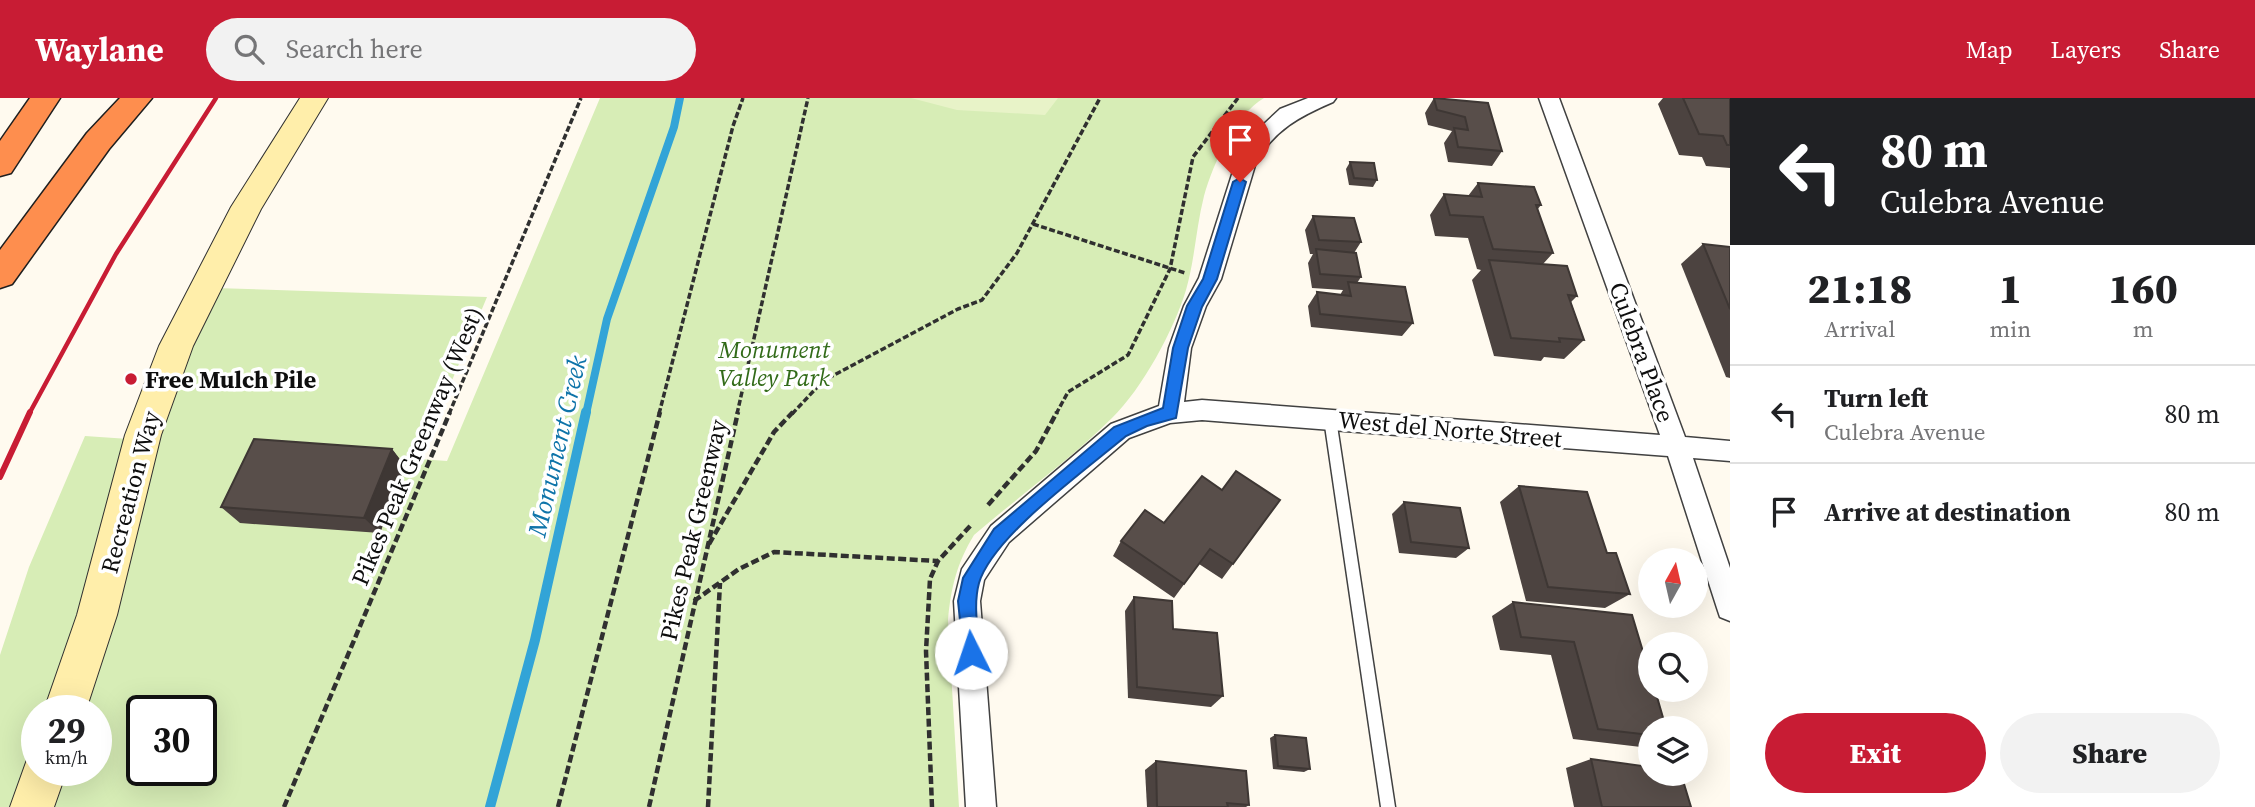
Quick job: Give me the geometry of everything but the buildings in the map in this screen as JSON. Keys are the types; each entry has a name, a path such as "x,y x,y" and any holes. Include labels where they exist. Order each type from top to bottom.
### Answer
{"highway":[{"path":"0,165 45,98"},
{"path":"0,275 98,141 137,98"}],"street":[{"name":"Recreation Way","path":"70,695 97,615 143,435 176,345 247,207 314,98"},
{"path":"1170,413 1180,348 1195,306 1210,279 1246,162 1257,142 1287,114 1326,98"},
{"name":"Culebra Place","path":"1549,98 1677,447 1730,608"},
{"name":"West del Norte Street","path":"981,807 967,601 971,578 1000,534 1120,431 1143,420 1170,413 1202,410 1730,451"},
{"path":"32,807 39,786"}],"lane":[{"path":"1330,419 1388,807"}],"path":[{"name":"Pikes Peak Greenway (West)","path":"284,807 581,98"},
{"path":"558,807 733,126 743,98"},
{"name":"Pikes Peak Greenway","path":"649,807 808,98"},
{"path":"705,550 774,432 823,381 958,309 982,300 1017,253 1100,98"},
{"path":"983,511 1036,451 1068,392 1128,355 1170,269 1193,158 1238,98"},
{"path":"1033,224 1170,269 1210,279"},
{"path":"932,807 926,651 930,579 938,561 974,522"},
{"path":"694,601 774,552 938,561"},
{"path":"708,807 720,583"}],"green space":[{"name":"Monument Valley Park","path":"600,98 1264,98 1253,106 1235,128 1213,170 1201,208 1181,306 1165,340 1135,391 1096,433 974,535 963,555 953,586 948,620 959,807 0,807 0,655 29,567 85,436 158,441 175,384 215,288 487,297 419,459 447,461"},
{"path":"911,98 1058,98 1045,115 957,110"}],"waterway":[{"name":"Monument Creek","path":"586,414 607,319 674,127 680,98"},
{"name":"Monument Creek","path":"490,807 535,640 586,412"}],"railway":[{"path":"30,413 116,254 216,98"},
{"path":"0,477 30,413"}],"place":[{"name":"Free Mulch Pile","path":"131,379"}],"route":[{"path":"971,653 967,601 971,578 982,557 1000,534 1120,431 1143,420 1170,413 1180,348 1195,306 1210,279 1240,182"}]}
